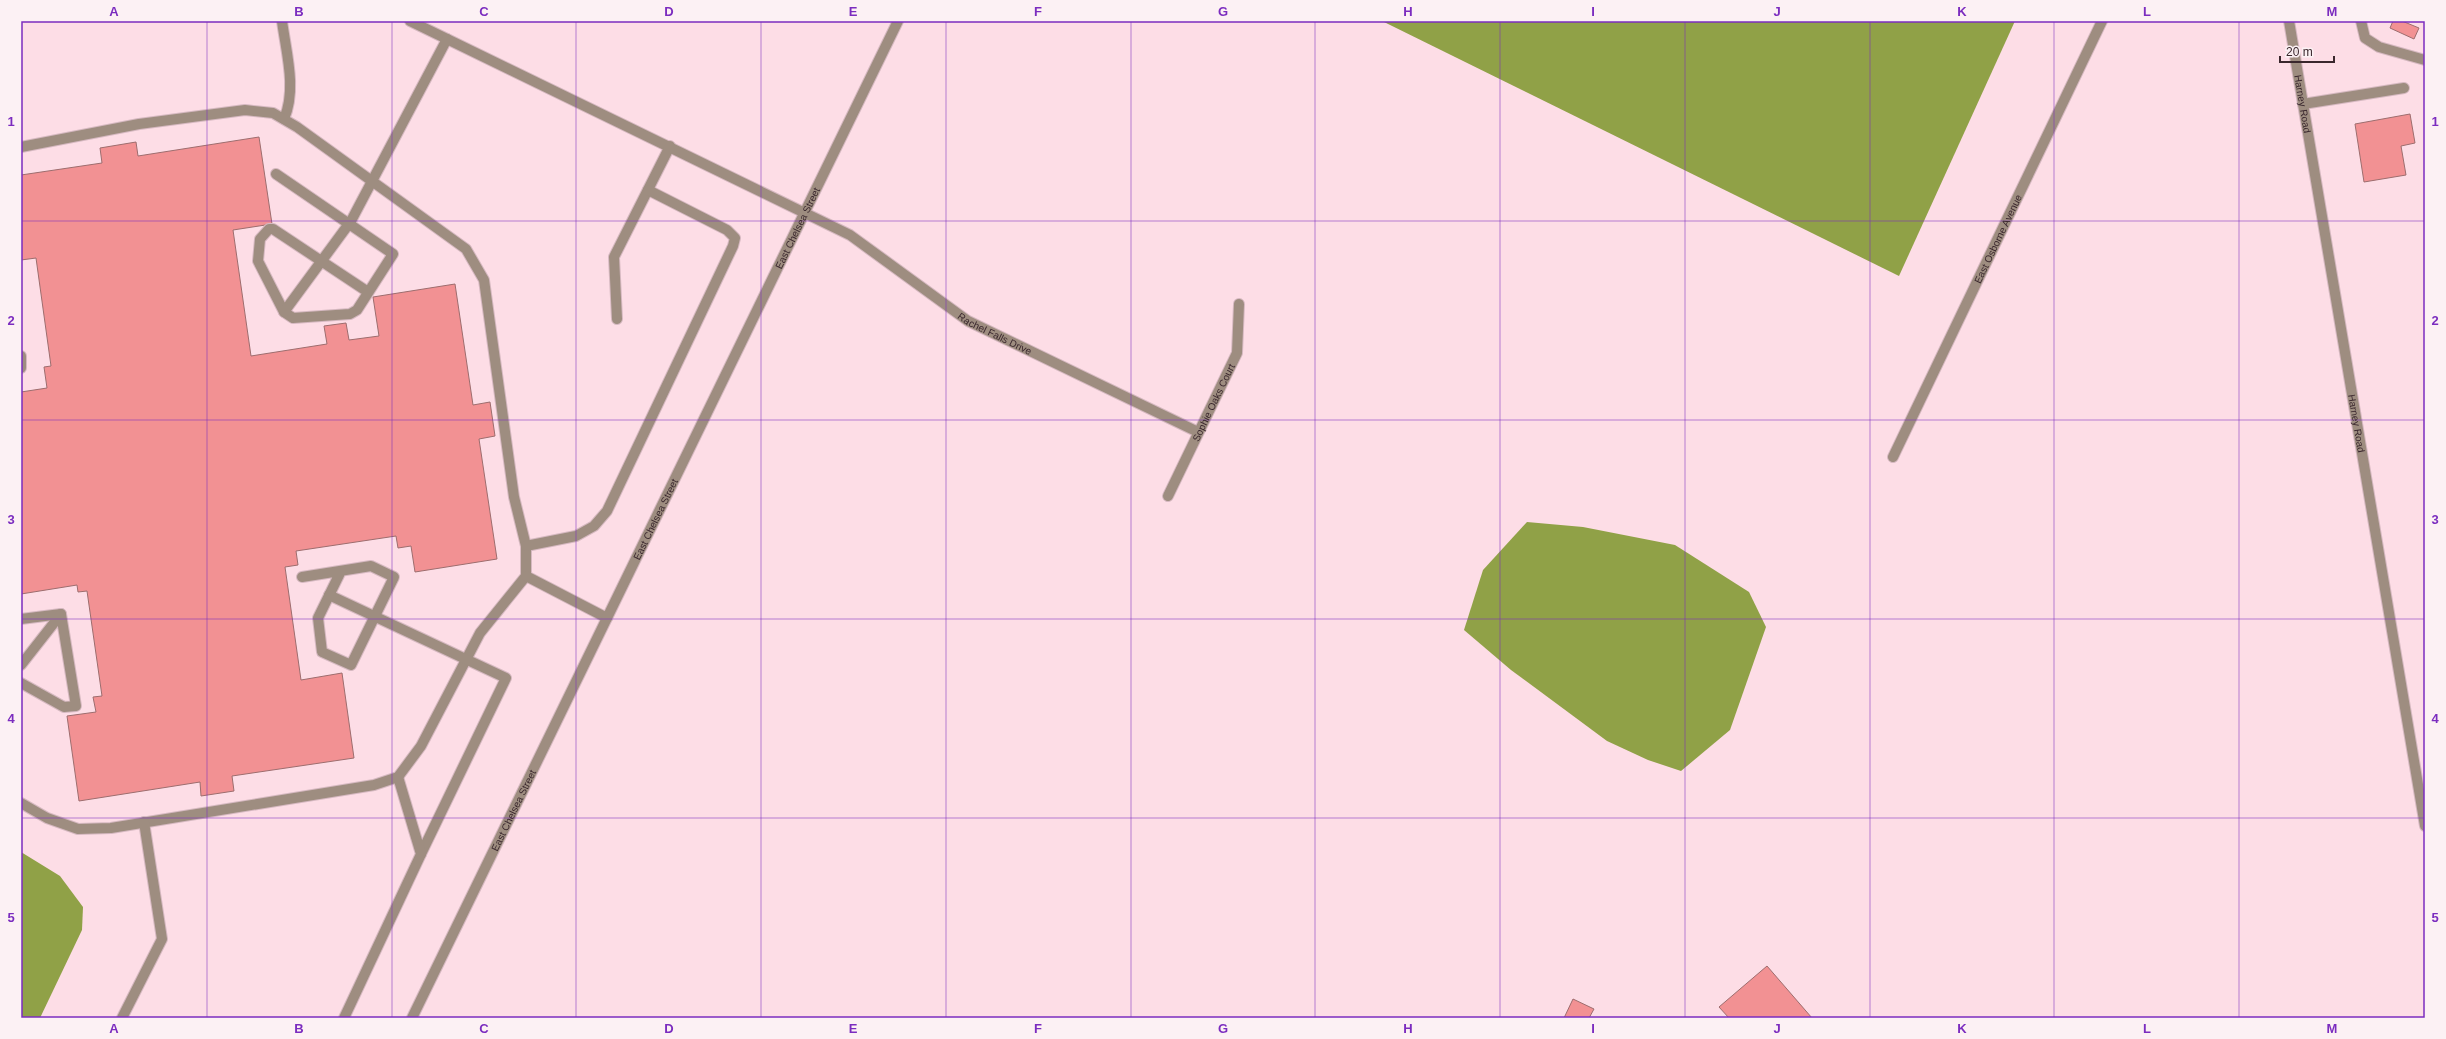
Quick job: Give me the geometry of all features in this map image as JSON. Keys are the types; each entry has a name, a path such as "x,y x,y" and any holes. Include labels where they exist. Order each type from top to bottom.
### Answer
{"street":[{"path":"282,21 291,89 289,107 284,119"},
{"name":"Rachel Falls Drive","path":"410,21 806,212 850,235 968,321 1198,432"},
{"name":"East Chelsea Street","path":"412,1018 898,21"},
{"name":"East Osborne Avenue","path":"1893,457 2102,21"},
{"name":"Harney Road","path":"2289,21 2425,826"},
{"path":"2361,21 2365,38 2379,47 2425,60"},
{"path":"284,312 349,224 373,183 447,39"},
{"path":"2303,104 2404,88"},
{"path":"21,147 90,132 190,116 245,110 273,113 284,119 466,249 484,280 514,497 526,546 526,576 480,633 421,746 398,777 374,785 111,828 78,829 47,818 21,803"},
{"path":"617,319 614,258 670,146"},
{"path":"276,174 393,254 357,310 350,314 292,318 284,312 258,261 260,239 269,229 273,229 322,260 368,292"},
{"path":"526,546 576,536 594,526 606,511 733,246 735,238 727,230 648,190"},
{"name":"Sophie Oaks Court","path":"1168,496 1237,353 1240,304"},
{"path":"21,356 21,368"},
{"path":"302,577 371,566 394,577 352,665 322,652 318,618 341,571"},
{"path":"526,576 607,618"},
{"path":"329,595 506,678 344,1018"},
{"path":"21,619 61,614"},
{"path":"21,665 61,614"},
{"path":"21,683 64,707 76,706 61,614"},
{"path":"398,777 421,854"},
{"path":"122,1018 162,940 144,822"}],"shaded area":[{"path":"1382,21 2015,21 1899,276"},
{"path":"1527,522 1583,527 1675,545 1749,592 1766,627 1730,730 1681,771 1648,760 1607,741 1511,670 1464,630 1483,570"},
{"path":"21,852 60,876 83,907 82,930 40,1018 21,1018"}],"building":[{"path":"2393,21 2402,21 2419,28 2414,39 2390,28"},
{"path":"2410,114 2415,143 2401,146 2406,175 2364,182 2355,124"},
{"path":"259,137 272,224 233,230 251,356 327,344 324,326 346,323 349,340 379,336 373,297 455,284 473,405 490,402 495,436 479,439 497,559 415,572 411,546 398,548 396,536 296,551 298,565 285,567 301,680 342,673 354,758 232,776 234,791 201,796 200,782 79,801 67,716 96,712 93,697 102,696 87,591 78,592 77,585 21,594 21,392 47,388 44,367 51,366 36,258 21,260 21,175 102,163 100,148 136,142 138,156"},
{"path":"1767,966 1812,1018 1729,1018 1719,1007"},
{"path":"1573,999 1594,1009 1589,1018 1564,1018"}]}
